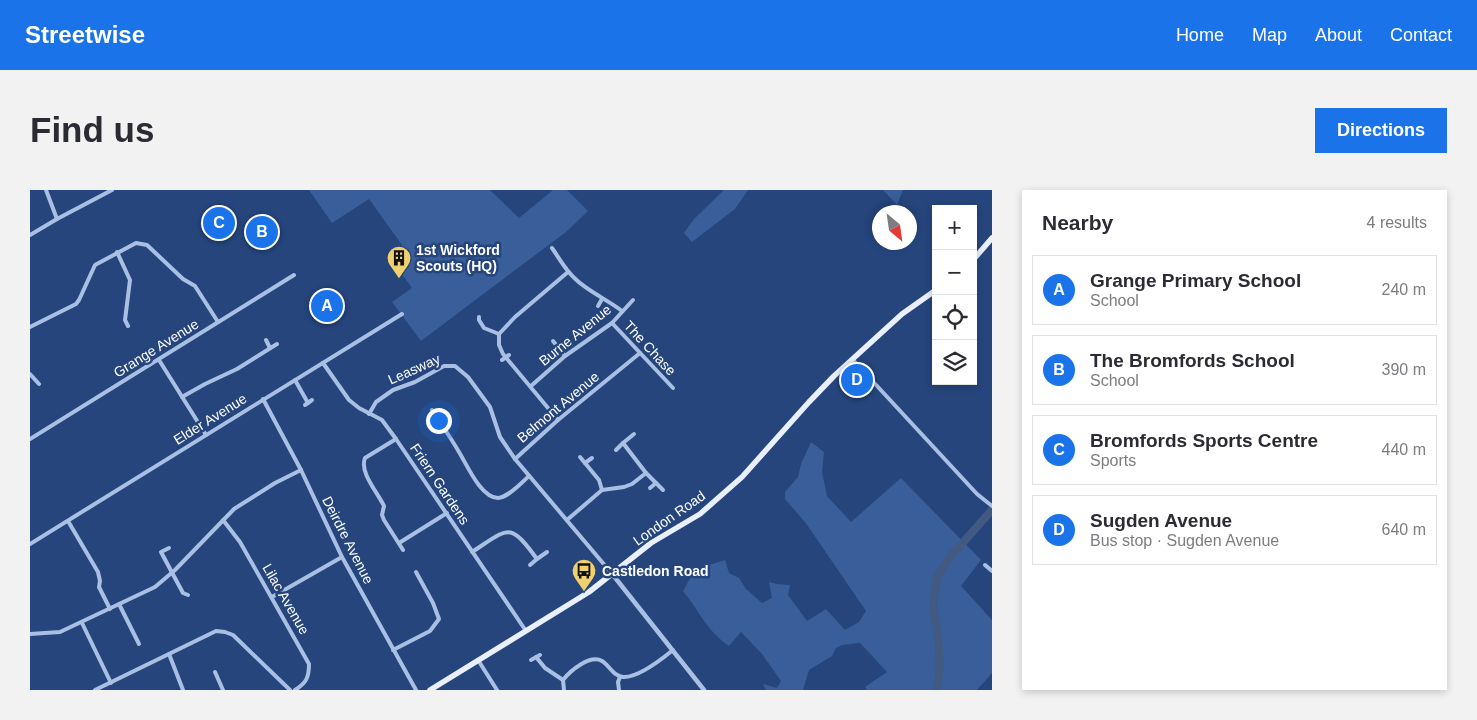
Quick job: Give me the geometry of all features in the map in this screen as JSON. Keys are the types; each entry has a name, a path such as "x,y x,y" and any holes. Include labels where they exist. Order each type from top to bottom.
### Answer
{"main road":[{"path":"977,256 991,242"},
{"name":"London Road","path":"430,690 589,592 651,544 700,514 742,477 809,402 853,360 901,316 932,293"}],"street":[{"path":"46,190 56,219"},
{"path":"30,235 56,219 112,190"},
{"path":"30,327 76,304 94,265 136,243 147,245 183,279 195,286 218,322"},
{"path":"552,248 568,272 602,299 611,302 622,311"},
{"path":"117,252 130,280 125,320 128,326"},
{"path":"550,258 556,254"},
{"path":"558,420 506,357 499,345 499,334 515,317 568,272"},
{"name":"Grange Avenue","path":"30,439 294,274"},
{"path":"598,306 602,299"},
{"name":"Burne Avenue","path":"531,386 565,356 612,322 633,300"},
{"name":"Elder Avenue","path":"30,544 402,314"},
{"path":"479,317 484,328 499,334"},
{"name":"The Chase","path":"612,322 673,388"},
{"path":"266,340 270,348"},
{"path":"553,341 565,356"},
{"path":"182,397 237,369 277,344"},
{"name":"Belmont Avenue","path":"613,575 515,459 558,420 640,353"},
{"path":"158,360 206,435"},
{"path":"853,360 958,475 992,506"},
{"name":"Friern Gardens","path":"323,363 349,400 369,414 382,420 526,631"},
{"name":"Leasway","path":"369,414 376,402 393,390 415,382 444,366 455,366 468,377 490,407 500,437 515,459"},
{"path":"30,374 39,384"},
{"path":"295,380 308,403"},
{"name":"Deirdre Avenue","path":"263,399 301,470 342,558 416,690"},
{"path":"432,410 470,472 485,492 492,497 499,498 505,496 530,476"},
{"path":"429,422 436,417"},
{"path":"616,450 634,434"},
{"path":"396,439 365,458 363,462 364,470 384,506 382,515 384,520 403,550"},
{"path":"623,444 646,473 663,490"},
{"path":"580,457 599,480 602,490"},
{"path":"585,463 592,458"},
{"path":"30,634 60,632 155,587 172,573 234,509 275,483 301,470"},
{"path":"567,520 602,490 632,484 646,473"},
{"path":"650,488 656,483"},
{"path":"399,543 447,513"},
{"path":"68,520 98,572 99,587 110,609"},
{"name":"Lilac Avenue","path":"223,520 240,542 309,664 309,675 306,682 295,690"},
{"path":"472,552 500,534 508,532 516,533 537,559"},
{"path":"169,548 161,552 183,593 188,595"},
{"path":"530,565 547,552"},
{"path":"272,597 342,558"},
{"path":"985,565 992,571"},
{"path":"393,650 430,631 439,620 433,603 416,572"},
{"path":"613,575 702,689"},
{"path":"119,604 139,644"},
{"path":"82,623 111,682"},
{"path":"95,690 206,635 216,632 233,635 290,690"},
{"path":"563,680 573,670 592,660 604,662 615,675 620,677 632,676 673,650"},
{"path":"169,654 182,690"},
{"path":"531,660 538,656 545,668 563,680"},
{"path":"478,660 497,690"},
{"path":"216,672 224,690"},
{"path":"619,690 618,682 620,677"},
{"path":"563,680 564,690"}],"shaded area":[{"path":"309,190 490,190 519,218 553,190 567,190 588,211 566,232 421,341 392,302 412,288 389,256 402,245 369,199 332,223"},
{"path":"724,190 748,190 735,209 692,242 684,233 694,219"},
{"path":"883,190 903,190 897,205"},
{"path":"811,442 824,452 822,472 827,496 851,522 901,478 981,560 961,586 992,620 992,673 977,690 867,690 865,687 887,672 860,643 842,645 836,648 832,656 809,670 803,690 766,690 763,684 777,688 781,681 762,654 741,632 729,646 721,640 714,634 683,591 693,573 725,560 729,573 739,578 746,589 762,603 772,598 769,582 790,585 788,595 807,621 826,609 845,630 859,622 866,611 805,522 785,499 785,492 798,477 801,464"}],"waterway":[{"path":"937,690 940,666 938,635 933,607 937,577 951,556 992,510"}],"place":[{"name":"Bromfords Sports Centre","path":"219,223"},
{"name":"The Bromfords School","path":"262,232"},
{"name":"1st Wickford Scouts (HQ)","path":"399,279"},
{"name":"Grange Primary School","path":"327,306"},
{"name":"Sugden Avenue","path":"857,380"},
{"name":"Castledon Road","path":"584,592"}]}
